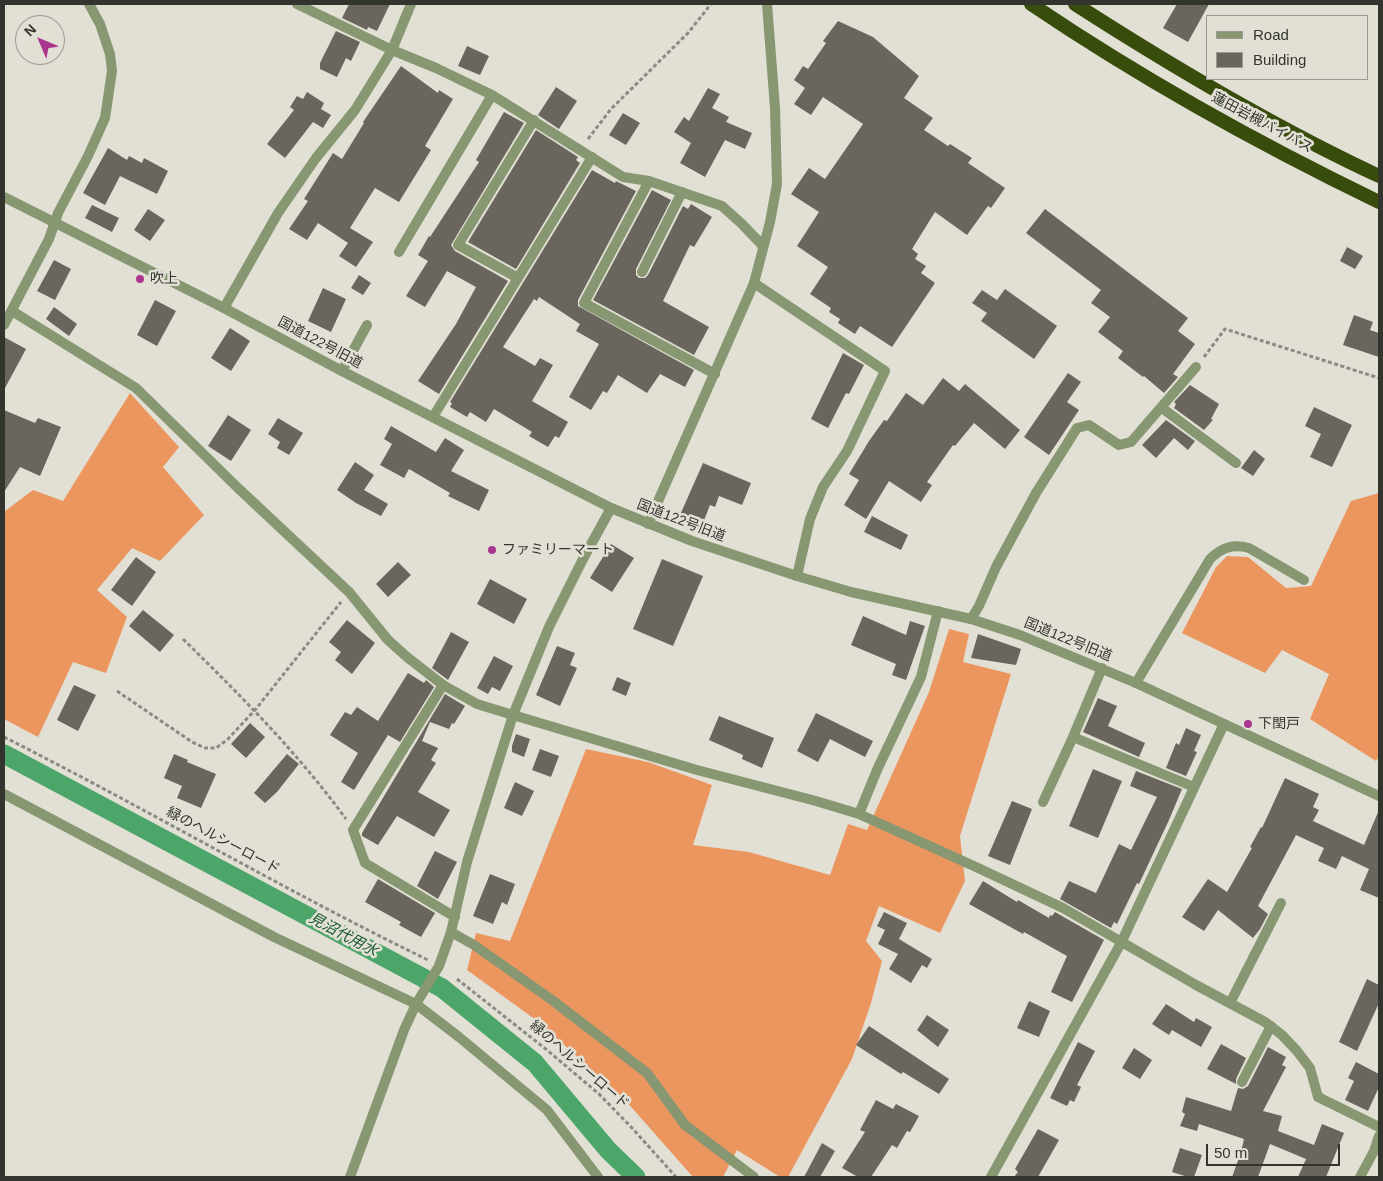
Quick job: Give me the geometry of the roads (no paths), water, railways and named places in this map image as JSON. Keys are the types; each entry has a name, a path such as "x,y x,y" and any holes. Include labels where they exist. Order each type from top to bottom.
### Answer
{"highway":[{"name":"蓮田岩槻バイパス","path":"1032,4 1128,66 1225,123 1379,202"},
{"name":"蓮田岩槻バイパス","path":"1075,4 1141,47 1235,102 1379,176"}],"street":[{"path":"4,325 49,239 58,213 88,156 105,118 110,97 112,71 110,54 100,24 89,4"},
{"path":"297,4 392,50 436,68 492,95 623,177 649,181 722,206 763,246"},
{"path":"224,308 278,213 316,158 355,110 392,50 411,4"},
{"path":"648,524 754,283 770,222 777,184 775,108 767,4"},
{"path":"399,252 492,95"},
{"path":"518,278 458,245 534,120"},
{"path":"433,417 592,157"},
{"path":"649,181 584,302 715,374"},
{"path":"642,272 682,192"},
{"name":"国道122号旧道","path":"4,197 224,308 342,371 611,508 648,524 797,576 851,592 971,619 1020,635 1136,683 1379,796"},
{"path":"754,283 885,371 847,451 823,487 810,519 797,576"},
{"path":"12,311 136,388 239,489 349,592 388,640 443,685 478,704 697,770 859,814 1062,908 1121,943 1266,1022 1297,1050 1310,1068 1318,1097 1379,1127"},
{"path":"342,371 367,325"},
{"path":"971,619 979,606 996,567 1036,493 1077,428 1089,425 1119,446 1131,442 1196,367"},
{"path":"1162,408 1236,463"},
{"path":"350,1177 404,1030 451,932 467,862 514,715 549,627 611,508"},
{"path":"1136,683 1210,559 1218,550 1228,546 1249,548 1304,580"},
{"path":"859,814 877,770 921,677 938,611"},
{"path":"1043,802 1102,668"},
{"path":"443,685 354,830 365,863 455,917"},
{"path":"991,1177 1121,943 1224,724"},
{"path":"1073,737 1194,787"},
{"path":"4,794 274,937 419,1001 546,1110 598,1177"},
{"path":"1230,1003 1281,903"},
{"path":"451,932 474,945 552,1000 647,1073 686,1124 754,1177"},
{"path":"1242,1082 1271,1026"},
{"path":"1360,1177 1374,1151 1379,1136"}],"waterway":[{"name":"見沼代用水","path":"4,754 442,988 535,1063 608,1150 636,1177"}],"place":[{"name":"吹上","path":"140,279"},
{"name":"ファミリーマート","path":"492,550"},
{"name":"下閏戸","path":"1248,724"}]}
